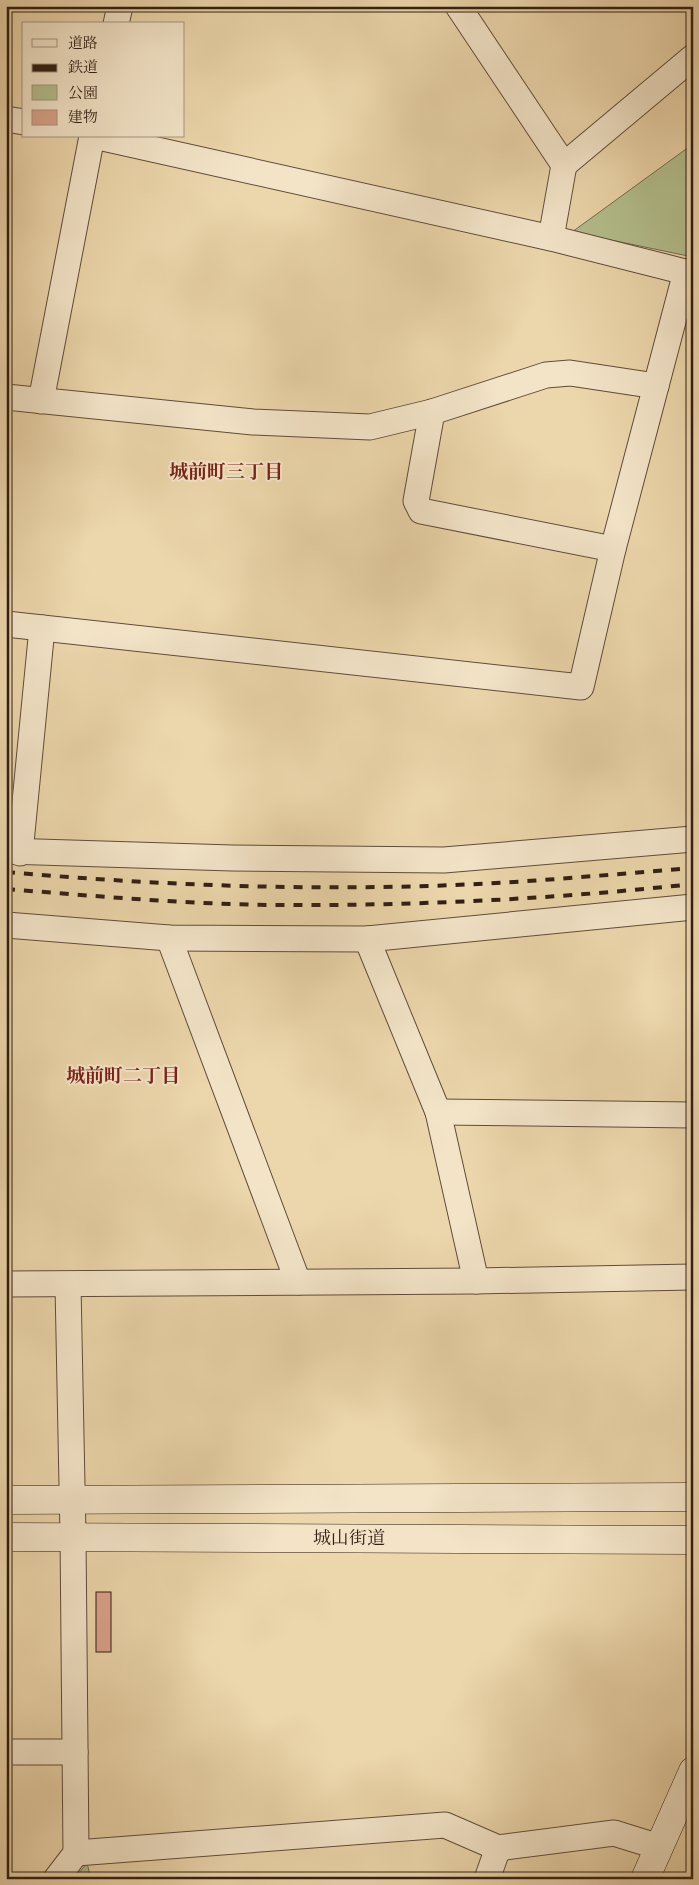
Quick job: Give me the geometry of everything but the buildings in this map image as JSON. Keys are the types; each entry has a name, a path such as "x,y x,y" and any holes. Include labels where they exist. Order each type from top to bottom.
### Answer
{"street":[{"path":"116,22 120,6"},
{"path":"461,8 564,164"},
{"path":"550,238 564,164 693,57"},
{"path":"6,119 22,122"},
{"path":"41,401 93,138"},
{"path":"6,624 581,687 613,549 656,386 689,273 550,238 102,138"},
{"path":"6,397 253,422 370,427 432,412 546,375 570,373 656,386"},
{"path":"432,412 416,501 421,511 613,549"},
{"path":"42,628 13,852 232,858 444,860 693,840"},
{"path":"6,925 169,938 367,939 693,906"},
{"path":"169,938 298,1282"},
{"path":"367,939 438,1112 476,1281"},
{"path":"438,1112 693,1114"},
{"path":"6,1284 476,1281 693,1277"},
{"path":"56,1879 76,1853 68,1285"},
{"path":"6,1500 693,1497"},
{"name":"城山街道","path":"6,1537 693,1540"},
{"path":"6,1752 75,1752"},
{"path":"645,1879 693,1771"},
{"path":"76,1853 445,1825 498,1848 614,1832 659,1847"},
{"path":"487,1879 498,1848"}],"green space":[{"path":"693,144 693,257 572,232"},
{"path":"87,1863 91,1879 74,1879"}],"railway":[{"path":"6,872 230,886 399,887 485,884 693,868"},
{"path":"6,889 207,903 326,905 536,898 693,884"}],"district":[{"name":"城前町三丁目","path":"226,471"},
{"name":"城前町二丁目","path":"123,1075"}]}
